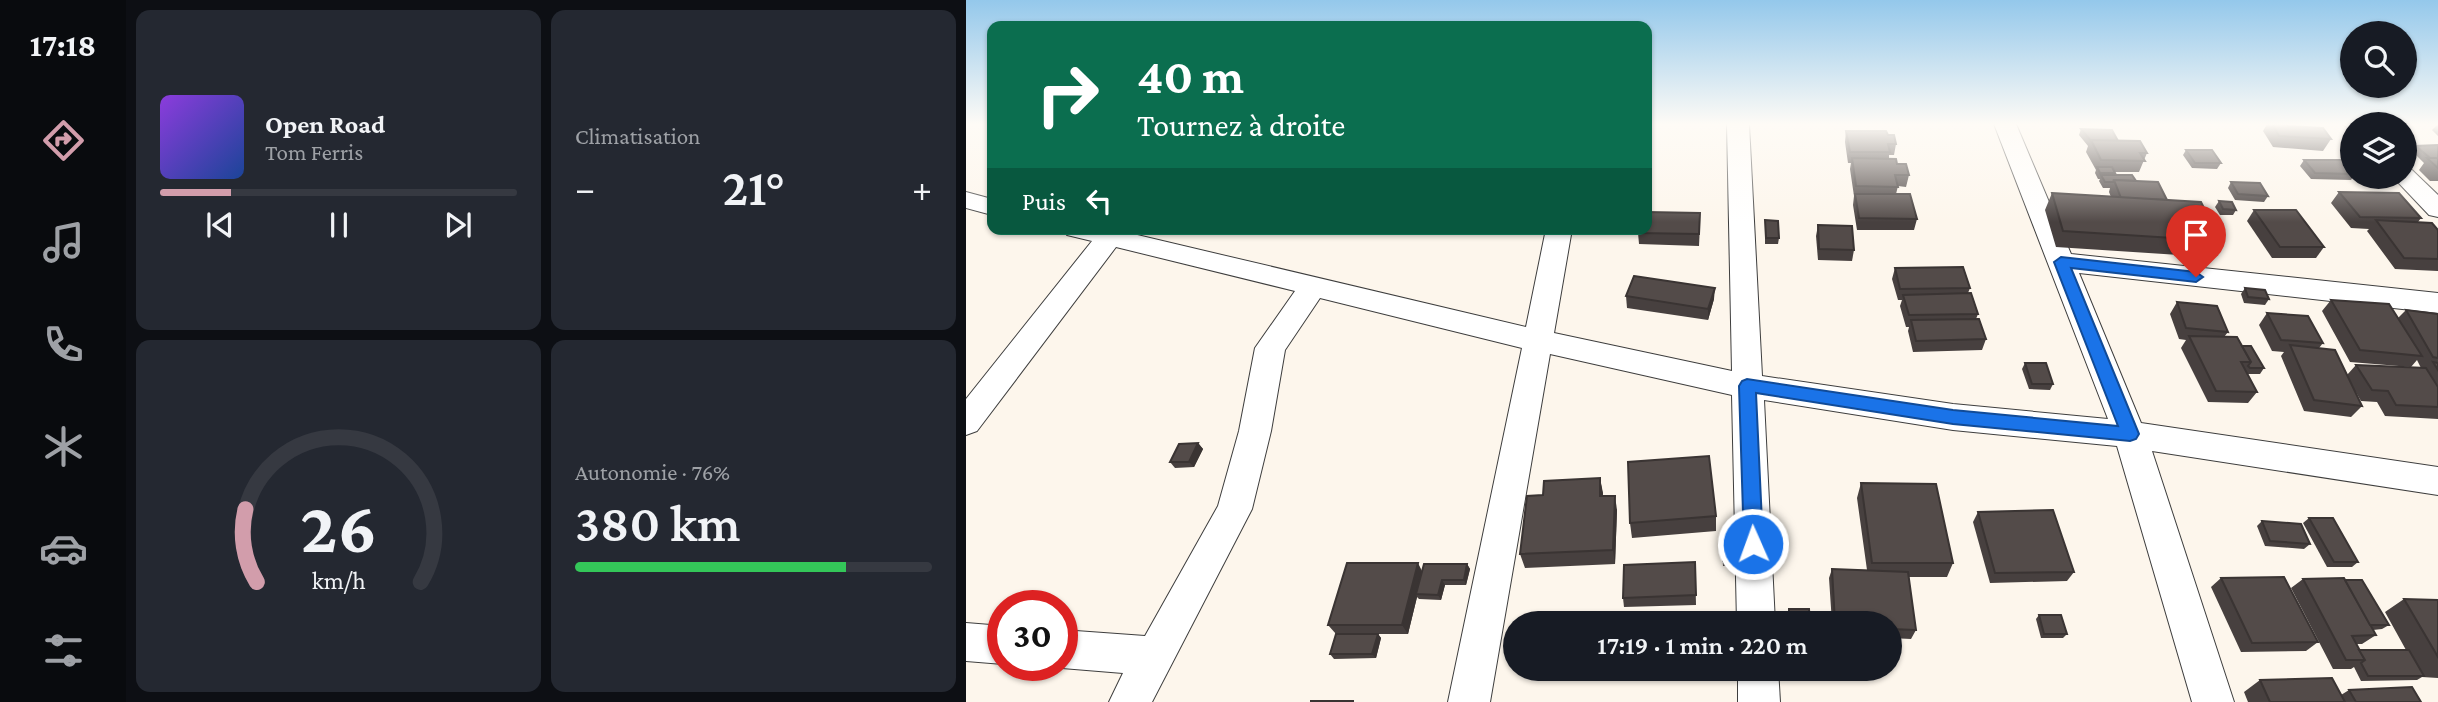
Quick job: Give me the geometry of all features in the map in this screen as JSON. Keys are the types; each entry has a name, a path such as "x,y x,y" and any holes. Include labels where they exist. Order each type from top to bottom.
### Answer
{"street":[{"path":"1739,157 1756,611"},
{"path":"2018,157 2130,434 2213,702"},
{"path":"2417,188 2438,209"},
{"path":"966,200 987,206"},
{"path":"1097,235 1539,341 1747,386 1953,417 2130,434 2438,481"},
{"path":"1469,702 1558,235"},
{"path":"966,422 1108,238"},
{"path":"2061,262 2438,303"},
{"path":"1130,702 1235,509 1255,432 1270,348 1314,285"},
{"path":"966,642 987,644"},
{"path":"1078,650 1156,656"},
{"path":"1758,681 1759,702"}],"building":[{"path":"2099,157 2142,157 2145,161 2101,160"},
{"path":"2191,157 2217,157 2221,163 2195,163"},
{"path":"1852,158 1896,159 1897,164 1906,164 1909,175 1895,175 1898,187 1856,186"},
{"path":"2427,158 2438,158 2438,168"},
{"path":"2304,160 2340,160 2340,174 2315,173"},
{"path":"2097,167 2112,167 2115,173 2100,173"},
{"path":"2101,175 2132,175 2136,181 2105,182"},
{"path":"2114,180 2158,182 2167,200 2121,198"},
{"path":"2231,182 2260,183 2268,196 2238,194"},
{"path":"2339,192 2399,193 2421,218 2360,217"},
{"path":"2052,193 2201,202 2220,241 2063,231"},
{"path":"1855,194 1910,194 1917,219 1859,218"},
{"path":"2219,201 2232,202 2236,210 2223,209"},
{"path":"2254,210 2296,210 2324,247 2280,247"},
{"path":"1652,212 1700,213 1699,234 1652,233"},
{"path":"1765,220 1778,221 1779,238 1766,238"},
{"path":"2376,220 2432,223 2438,230 2438,259 2404,258"},
{"path":"1818,225 1852,226 1854,250 1819,249"},
{"path":"1963,267 1970,288 1900,289 1895,268"},
{"path":"1634,276 1715,288 1708,309 1626,296"},
{"path":"2245,288 2265,290 2269,299 2248,297"},
{"path":"1971,293 1978,314 1909,315 1903,295"},
{"path":"2331,300 2389,304 2422,356 2360,350"},
{"path":"2177,302 2217,306 2228,332 2186,328"},
{"path":"2406,310 2438,314 2438,358 2433,357"},
{"path":"2267,313 2308,316 2323,343 2281,340"},
{"path":"1979,319 1986,339 1916,341 1911,320"},
{"path":"2189,336 2237,337 2251,362 2241,362 2257,392 2216,391"},
{"path":"2290,345 2335,350 2362,406 2314,400"},
{"path":"2242,346 2251,346 2264,368 2248,366 2251,362"},
{"path":"2025,363 2046,363 2053,384 2032,384"},
{"path":"2356,365 2426,368 2438,387 2438,407 2396,405 2388,391 2372,390"},
{"path":"1198,443 1189,462 1170,462 1179,444"},
{"path":"1709,456 1716,516 1630,523 1628,462"},
{"path":"1600,478 1600,496 1615,496 1613,550 1520,554 1527,496 1543,495 1544,481"},
{"path":"1861,483 1936,484 1953,563 1872,563"},
{"path":"2053,510 2074,572 1995,573 1978,512"},
{"path":"2309,518 2333,518 2358,562 2334,562"},
{"path":"2262,521 2301,524 2310,544 2270,541"},
{"path":"1736,547 1738,560 1723,561 1722,548"},
{"path":"1695,562 1696,595 1623,598 1624,565"},
{"path":"1347,563 1418,563 1402,625 1328,625"},
{"path":"1424,564 1467,564 1464,580 1442,580 1438,595 1416,594"},
{"path":"1832,569 1908,572 1916,630 1902,629 1902,611 1834,611"},
{"path":"2284,577 2318,642 2252,643 2221,578"},
{"path":"2344,578 2376,635 2352,636 2365,660 2346,660 2303,579"},
{"path":"2345,580 2362,580 2389,625 2370,625"},
{"path":"2404,599 2438,600 2438,657"},
{"path":"1809,609 1809,611 1789,611"},
{"path":"2039,615 2061,615 2067,634 2044,634"},
{"path":"1336,634 1378,634 1372,654 1330,654"},
{"path":"2359,650 2409,650 2424,676 2368,676 2361,663 2365,660"},
{"path":"2332,678 2345,702 2270,702 2260,680"},
{"path":"2412,687 2421,702 2356,702 2349,690"},
{"path":"1353,701 1353,702 1311,702"}],"route":[{"path":"1753,544 1747,386 1953,417 2130,434 2061,262 2196,277"}]}
